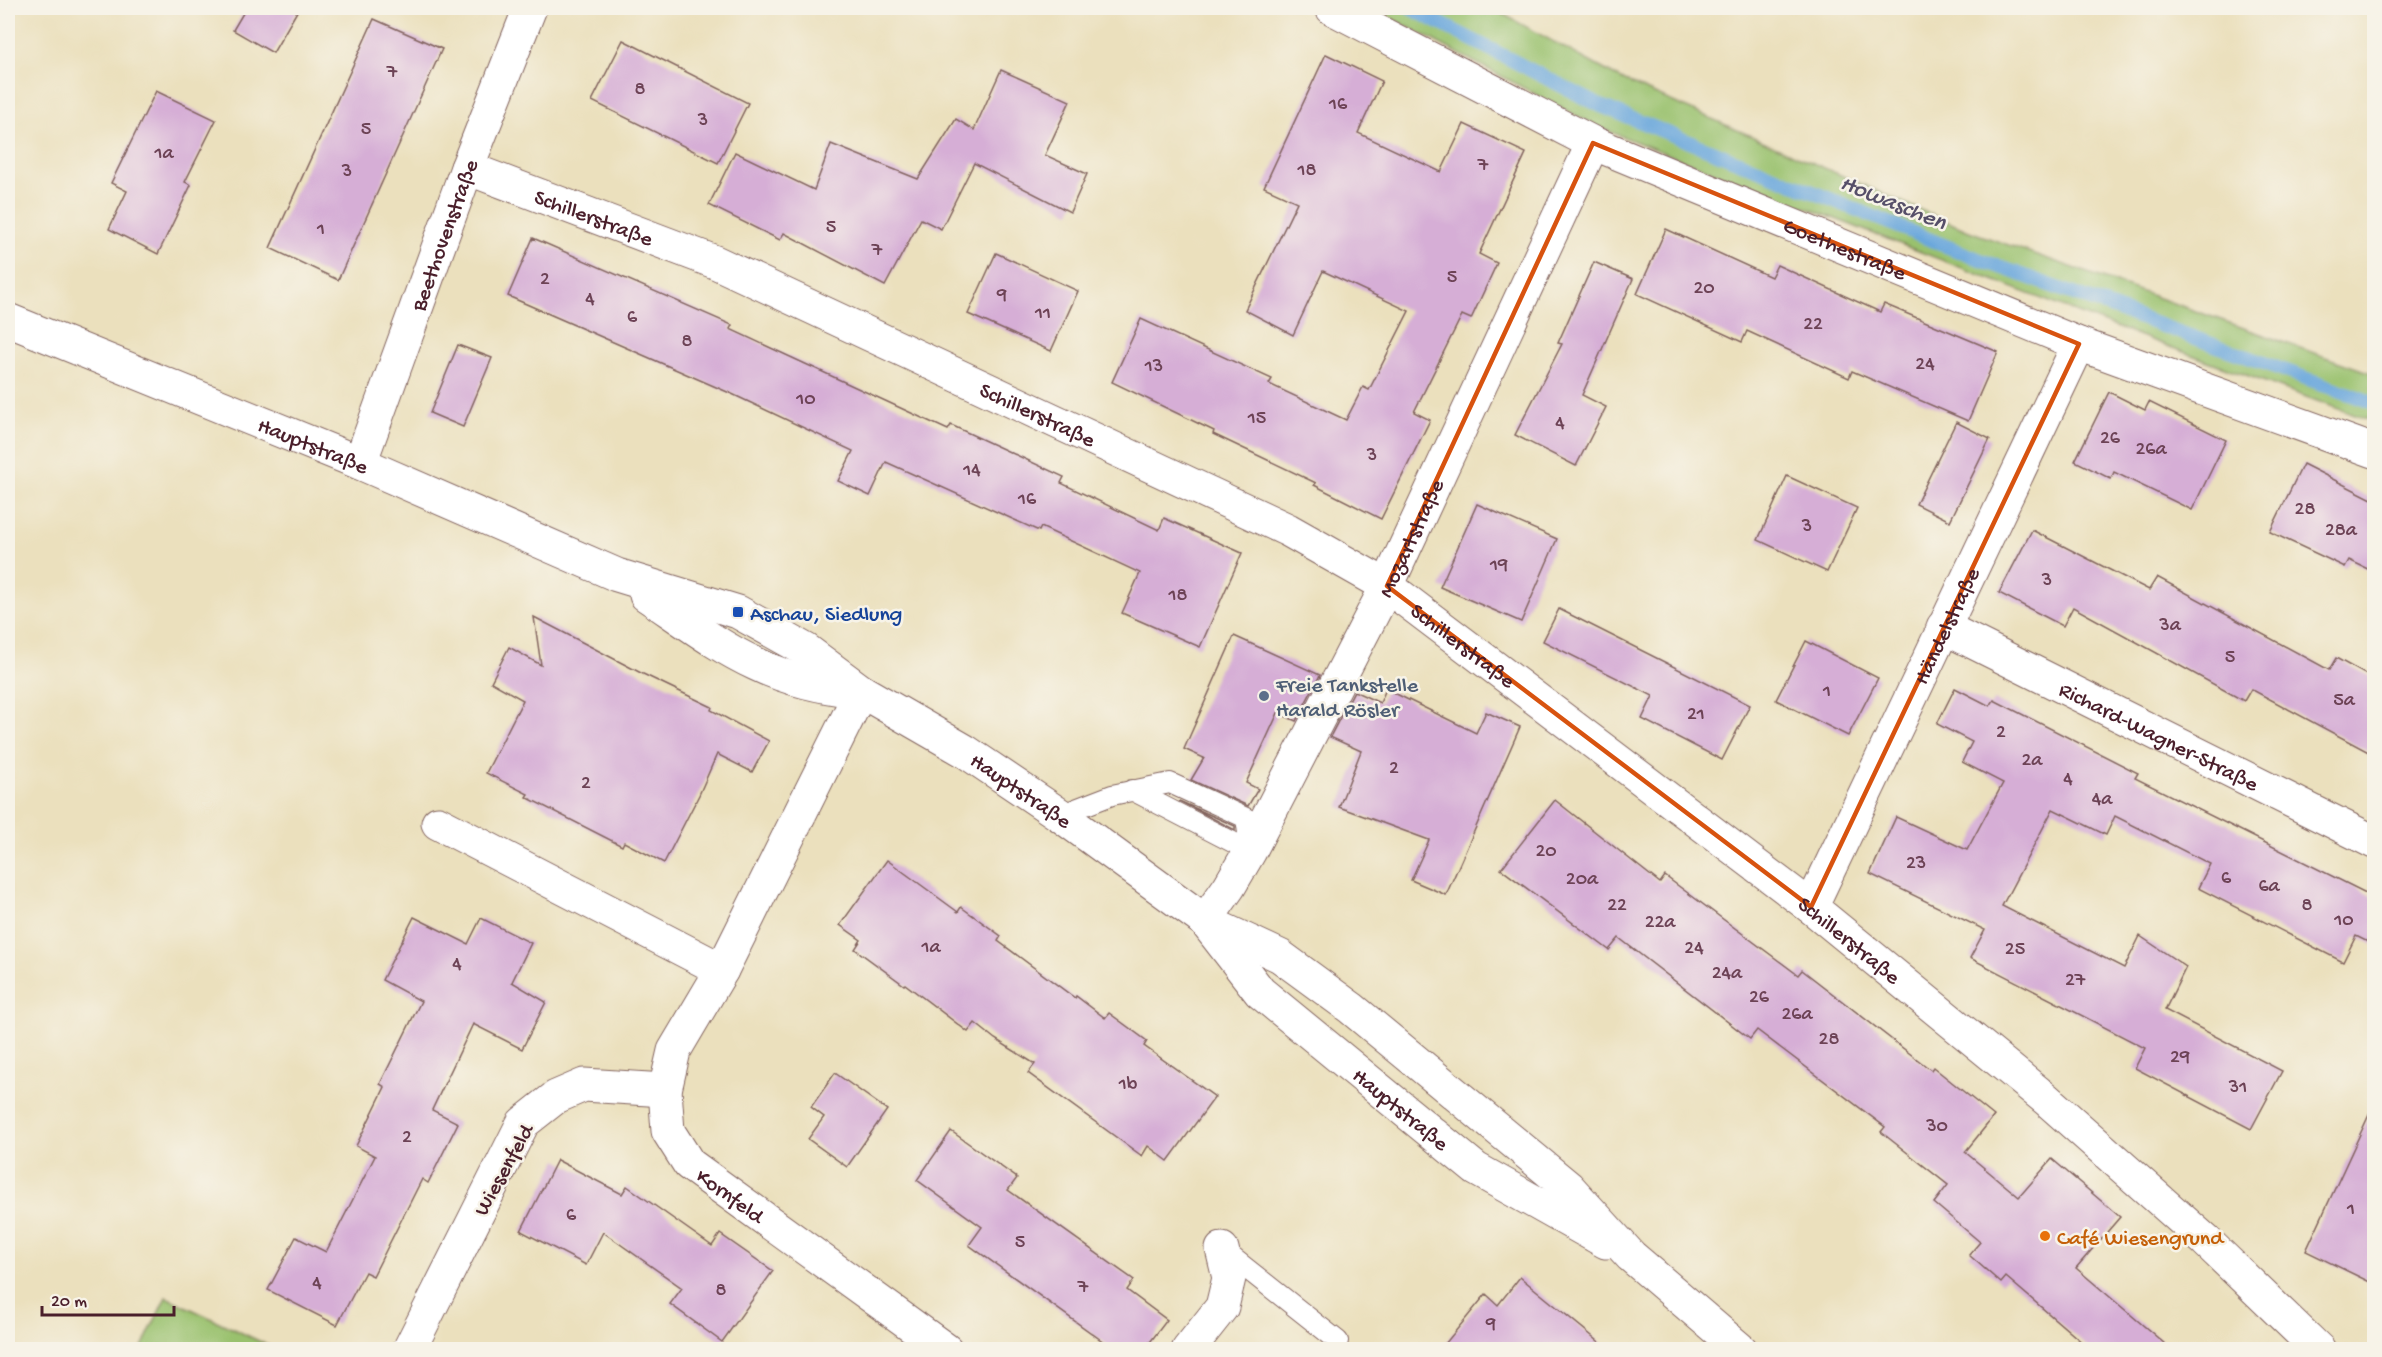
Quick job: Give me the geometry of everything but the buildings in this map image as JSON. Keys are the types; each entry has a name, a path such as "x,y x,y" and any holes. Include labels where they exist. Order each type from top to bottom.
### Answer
{"street":[{"name":"Beethovenstraße","path":"360,463 467,168 530,8"},
{"name":"Goethestraße","path":"1332,8 1593,143 2079,344 2374,451"},
{"name":"Mozartstraße","path":"1205,921 1229,887 1250,851 1387,586 1593,143"},
{"name":"Schillerstraße","path":"467,168 714,262 1288,530 1387,586 1811,907 2046,1099 2206,1241 2319,1350"},
{"name":"Hauptstraße","path":"8,320 360,463 617,575 712,639 758,665 822,687 861,692 965,752 1060,815 1205,921 1280,956 1351,1008 1568,1187 1631,1256 1741,1350"},
{"name":"Händelstraße","path":"1811,907 2079,344"},
{"name":"Richard-Wagner-Straße","path":"1943,627 2374,842"},
{"name":"Kornfeld","path":"861,692 723,970 674,1051 665,1090 668,1131 689,1164 946,1350"},
{"path":"438,823 723,970"},
{"name":"Hauptstraße","path":"1205,921 1260,992 1476,1169 1631,1256"},
{"name":"Wiesenfeld","path":"409,1350 523,1123 556,1097 584,1085 665,1090"},
{"path":"1188,1350 1222,1306 1228,1278 1222,1248"}],"lane":[{"path":"1060,815 1132,790 1170,783 1246,818 1250,851"},
{"path":"1132,790 1250,851"},
{"path":"1222,1248 1338,1341"}],"highlighted area":[{"path":"1593,143 2079,344 1811,907 1387,586"}],"green space":[{"path":"1372,8 1492,8 1625,81 1969,231 2374,374 2374,422 2091,318 1598,127"},
{"path":"166,1297 276,1349 141,1349"}],"waterway":[{"name":"Howaschen","path":"1410,8 1601,106 1978,259 2374,403"}],"place":[{"name":"Aschau, Siedlung","path":"738,612"},
{"name":"Freie Tankstelle Harald Rösler","path":"1264,696"},
{"name":"Café Wiesengrund","path":"2045,1236"}]}
